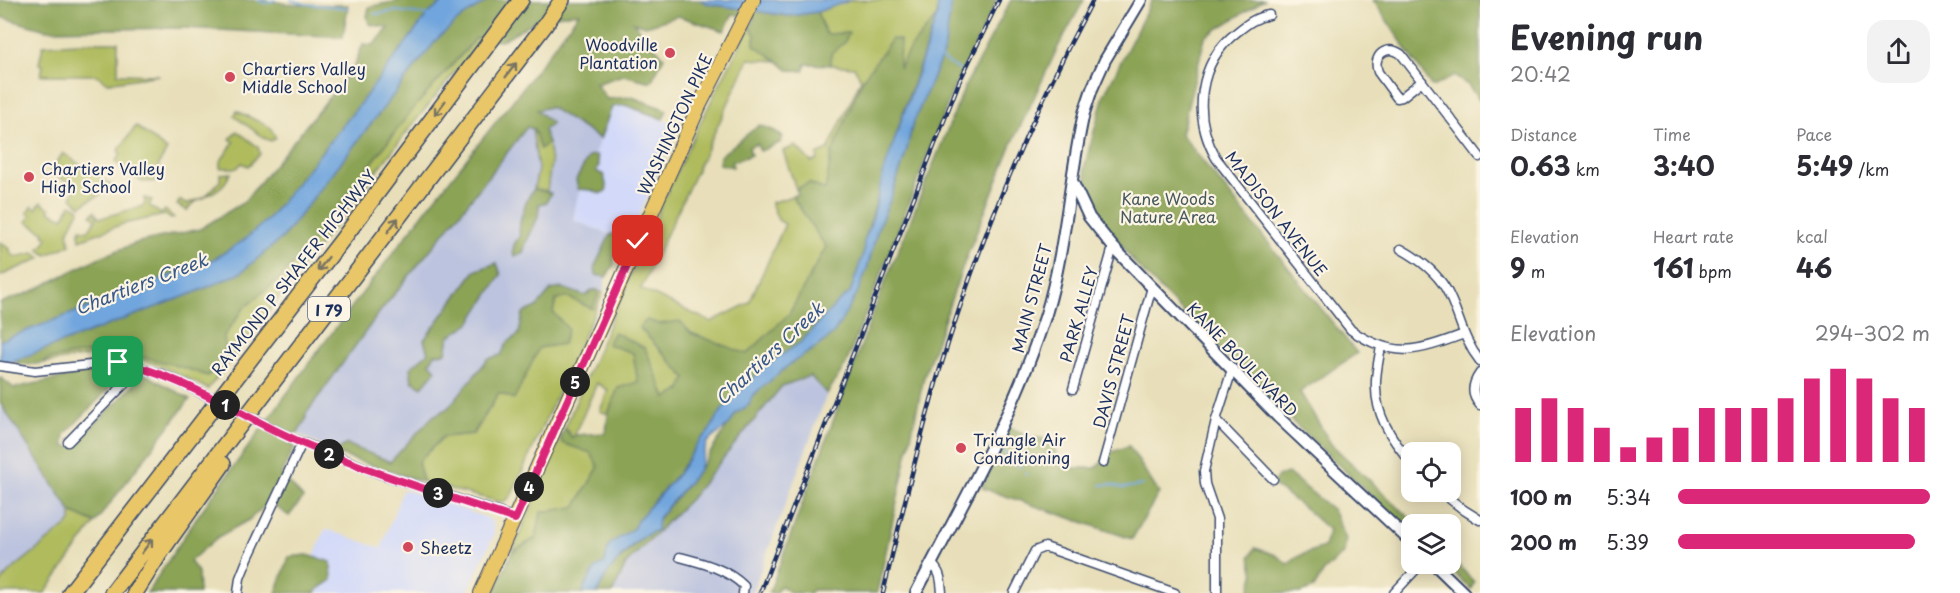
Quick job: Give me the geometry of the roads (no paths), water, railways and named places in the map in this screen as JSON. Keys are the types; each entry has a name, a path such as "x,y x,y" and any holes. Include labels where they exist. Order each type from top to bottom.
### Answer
{"highway":[{"name":"RAYMOND P SHAFER HIGHWAY","path":"70,593 342,240 521,0"},
{"name":"I 79","path":"112,593 374,251 562,0"},
{"path":"135,593 188,513 307,352 374,251"}],"main road":[{"name":"WASHINGTON PIKE","path":"481,593 699,104 753,0"}],"street":[{"name":"MAIN STREET","path":"915,593 1003,424 1027,368 1054,283 1079,137 1092,89 1105,60 1141,0"},
{"name":"MADISON AVENUE","path":"1269,15 1257,17 1239,30 1230,37 1214,57 1202,94 1201,111 1206,136 1216,158 1340,319 1357,334 1381,346 1399,350 1422,349 1464,334"},
{"path":"1422,81 1402,98 1397,98 1378,72 1377,58 1383,51 1397,51 1422,81 1480,157"},
{"name":"KANE BOULEVARD","path":"1072,180 1089,217 1113,247 1278,417 1401,533"},
{"name":"PARK ALLEY","path":"1073,389 1113,247"},
{"path":"1401,249 1420,261 1438,278 1453,304 1464,334 1480,361"},
{"name":"DAVIS STREET","path":"1103,463 1152,287"},
{"path":"1381,346 1376,388 1379,408 1387,427 1401,447"},
{"path":"0,366 35,371 118,362 141,367 186,385 302,443 378,473 515,519"},
{"path":"68,442 141,367"},
{"path":"1217,593 1217,519 1205,484 1204,471 1216,420 1232,370"},
{"path":"1480,373 1473,387 1474,395 1480,405"},
{"path":"1216,420 1273,479"},
{"path":"238,593 240,578 248,558 302,443"},
{"path":"1454,502 1480,520"},
{"path":"1014,593 1035,551 1045,547 1175,593"},
{"path":"680,556 724,571 744,586 743,593"},
{"path":"931,563 941,575 942,593"},
{"path":"1394,593 1412,574"},
{"path":"1444,574 1464,593"}],"water":[{"path":"446,0 489,0 462,17 437,39 282,238 240,273 196,292 0,366 0,341 214,259 243,241 268,219 428,14"},
{"path":"700,0 851,0 817,12 789,16 709,4"},
{"path":"938,0 952,0 944,51 912,126 906,153 878,228 867,269 856,296 834,333 790,364 752,396 749,405 736,413 729,425 707,442 699,470 658,518 657,530 630,547 607,575 597,593 583,593 595,569 605,562 609,545 634,528 637,521 678,474 722,410 767,365 801,342 836,304 850,293 864,252 864,242 873,217 883,174 937,16"}],"waterway":[{"path":"258,0 265,3 275,0"},
{"path":"291,0 306,4 348,8"},
{"path":"374,14 396,11 431,15"},
{"path":"939,57 959,70"},
{"path":"1003,451 1020,467"},
{"path":"1101,485 1110,484 1123,488 1143,485"}],"railway":[{"path":"760,593 959,82 999,0"},
{"path":"883,593 932,397 955,321 989,227 1027,134 1093,0"}],"place":[{"name":"Woodville Plantation","path":"670,53"},
{"name":"Chartiers Valley Middle School","path":"230,77"},
{"name":"Chartiers Valley High School","path":"29,177"},
{"name":"Triangle Air Conditioning","path":"961,448"},
{"name":"Sheetz","path":"408,547"}],"park label":[{"name":"Kane Woods Nature Area","path":"1168,207"}],"water label":[{"name":"Chartiers Creek","path":"141,283"},
{"name":"Chartiers Creek","path":"769,353"}]}
